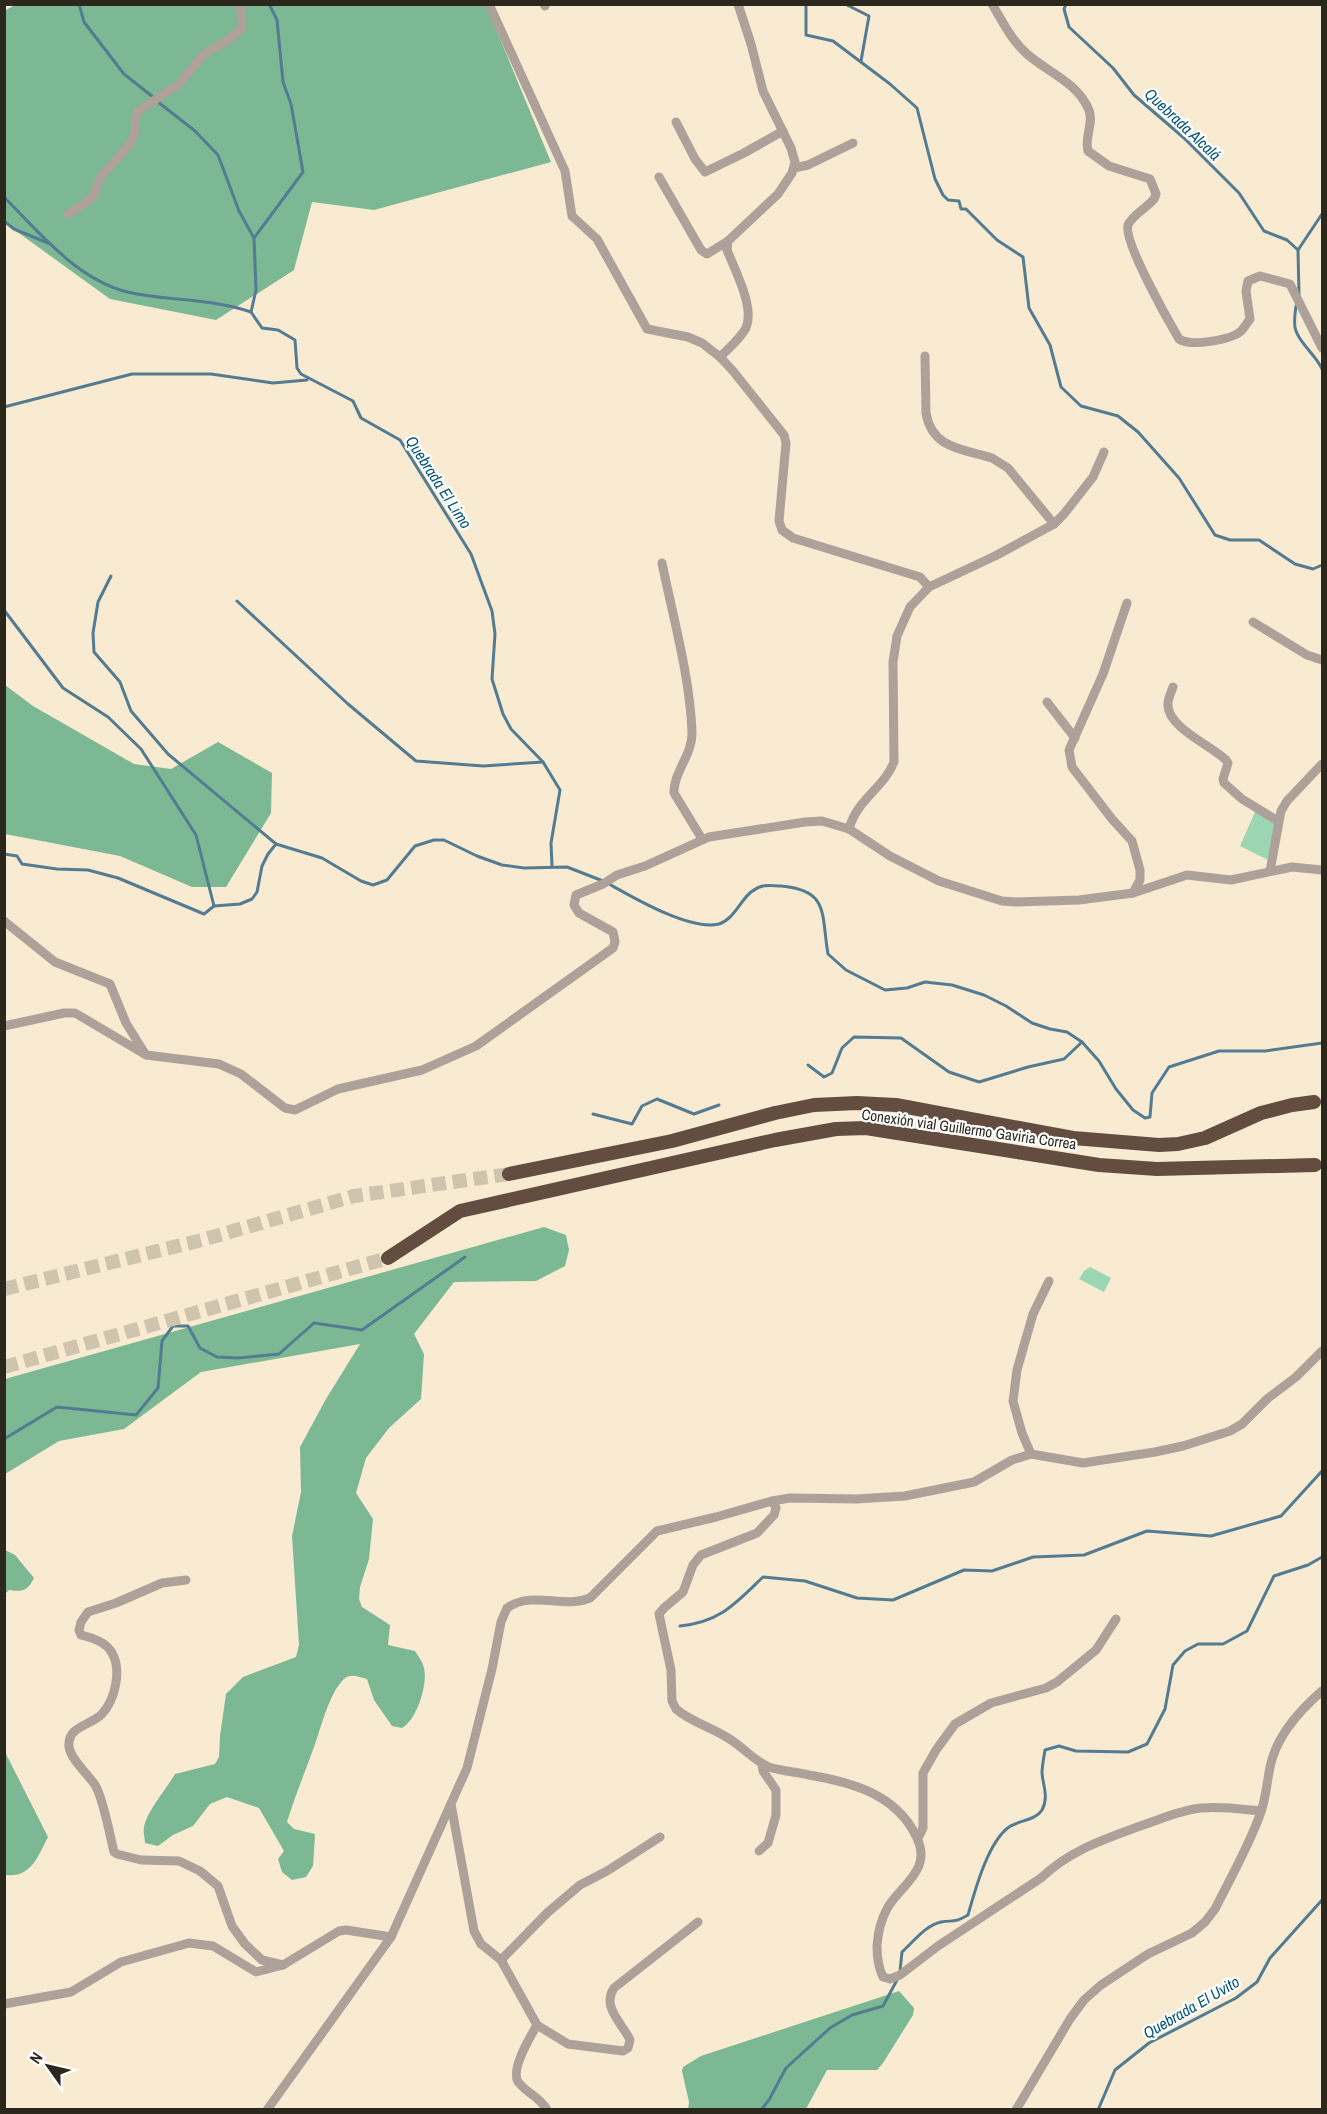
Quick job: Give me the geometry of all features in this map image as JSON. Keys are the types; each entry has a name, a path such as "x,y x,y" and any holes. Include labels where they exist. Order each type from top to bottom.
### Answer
{"highway":[{"name":"Conexión vial Guillermo Gaviria Correa","path":"509,1174 672,1141 775,1113 814,1105 857,1103 896,1105 1073,1138 1159,1145 1178,1144 1205,1138 1261,1113 1314,1102"},
{"name":"Conexión vial Guillermo Gaviria Correa","path":"388,1258 460,1211 775,1140 836,1129 866,1128 1099,1166 1157,1169 1315,1165"}],"street":[{"path":"68,214 93,197 100,178 130,144 135,132 138,111 178,85 204,54 242,28 240,4"},
{"path":"489,4 564,171 572,216 597,238 647,329 695,339 720,357 785,437 779,521 782,530 793,538 920,577 929,587"},
{"path":"659,177 701,250 707,254 728,241 778,194 794,168 794,155 764,91 738,4"},
{"path":"992,4 1015,41 1026,52 1074,87 1089,110 1087,148 1092,156 1109,166 1150,179 1156,194 1154,199 1131,221 1128,231 1146,278 1179,339 1184,343 1195,343 1229,337 1242,331 1250,319 1246,291 1248,281 1260,276 1290,284 1323,348"},
{"path":"676,122 695,159 705,172 783,131"},
{"path":"794,168 808,165 854,143"},
{"path":"720,357 743,333 749,311 727,250 728,241"},
{"path":"925,356 926,413 937,438 947,445 992,458 1008,468 1054,524"},
{"path":"849,830 858,807 888,773 894,762 893,662 897,636 910,607 929,587 996,556 1054,524 1093,477 1104,452"},
{"path":"662,563 689,695 692,734 688,755 675,783 674,793 702,839"},
{"path":"1127,603 1103,674 1069,750 1072,767 1132,841 1140,870 1140,880 1133,894"},
{"path":"1253,622 1307,656 1323,660"},
{"path":"1173,687 1168,709 1179,724 1196,740 1226,760 1228,763 1224,783 1242,799 1278,821"},
{"path":"1047,702 1075,738"},
{"path":"1270,871 1281,811 1287,801 1323,765"},
{"path":"4,1026 64,1013 75,1013 146,1055 219,1064 230,1068 290,1110 300,1108 338,1089 429,1068 486,1041 613,948 615,942 613,932 579,913 574,905 574,898 578,893 603,884 612,877 645,866 702,839 720,834 806,822 828,822 849,830 890,856 939,881 1002,900 1079,900 1133,894 1187,875 1231,880 1292,867 1323,870"},
{"path":"4,921 55,962 111,984 126,1023 146,1055"},
{"path":"1031,1454 1013,1401 1017,1370 1033,1314 1049,1281"},
{"path":"267,2109 391,1937 467,1767 487,1691 501,1622 507,1608 525,1600 578,1602 590,1599 657,1531 772,1501 790,1498 856,1499 905,1496 974,1482 1012,1460 1031,1454 1083,1463 1165,1450 1230,1431 1252,1415 1266,1399 1296,1377 1323,1351"},
{"path":"772,1501 776,1508 774,1515 754,1536 701,1555 696,1560 683,1592 664,1608 659,1617 671,1670 672,1701 676,1709 729,1738 762,1764 858,1786 876,1794 904,1818 918,1838 919,1868 910,1882 889,1905 880,1922 879,1969 883,1977 890,1979 900,1975 938,1946 1041,1878 1055,1864 1101,1839 1200,1808 1230,1807 1261,1811"},
{"path":"186,1580 162,1583 116,1603 88,1612 81,1622 79,1630 81,1635 97,1639 112,1652 116,1662 116,1687 102,1714 72,1733 69,1739 70,1751 97,1787 117,1854 141,1860 179,1862 200,1871 218,1887 232,1926 245,1944 262,1960 283,1965"},
{"path":"918,1838 922,1828 923,1773 955,1724 991,1703 1057,1683 1096,1650 1116,1619"},
{"path":"1016,2109 1070,2019 1085,1999 1101,1985 1148,1954 1192,1933 1215,1909 1261,1811 1270,1765 1277,1746 1312,1700 1323,1691"},
{"path":"759,1851 768,1843 776,1815 776,1790 763,1771 762,1764"},
{"path":"451,1804 474,1931 481,1944 501,1960 537,2025 568,2044 623,2051 628,2048 630,2040 615,2017 609,2001 610,1994 614,1988 698,1922"},
{"path":"501,1960 580,1885 607,1871 660,1837"},
{"path":"4,2004 71,1992 121,1962 189,1943 213,1946 256,1972 283,1965 339,1931 391,1937"},
{"path":"537,2025 524,2049 516,2076 519,2084 542,2100 547,2109"}],"green space":[{"path":"17,4 486,5 551,162 374,210 312,202 294,270 216,320 110,299 5,223 4,11"},
{"path":"5,685 33,706 134,764 171,769 218,742 272,773 271,813 226,887 192,887 120,856 5,834"},
{"path":"1255,812 1275,822 1268,860 1240,846"},
{"path":"544,1227 566,1235 569,1250 565,1266 536,1281 454,1282 414,1334 424,1354 421,1399 389,1428 366,1458 356,1493 373,1519 369,1559 360,1587 359,1599 362,1607 390,1625 388,1645 415,1651 422,1661 425,1675 423,1692 412,1718 402,1728 392,1726 374,1700 367,1679 349,1676 339,1685 326,1711 287,1822 294,1829 315,1834 313,1866 306,1877 292,1880 282,1872 278,1859 284,1851 259,1808 227,1797 210,1804 193,1826 173,1835 158,1846 145,1843 145,1822 175,1774 215,1764 219,1757 226,1694 243,1677 296,1657 299,1645 292,1536 301,1492 300,1447 360,1344 201,1372 124,1429 59,1441 5,1474 5,1379"},
{"path":"1090,1267 1111,1278 1104,1292 1079,1279"},
{"path":"5,1550 15,1555 34,1578 24,1590 9,1590 5,1594"},
{"path":"5,1752 48,1837 32,1865 27,1870 14,1875 5,1875"},
{"path":"899,1991 914,2008 913,2015 877,2070 827,2070 806,2109 688,2109 689,2102 682,2071 683,2067 701,2056"}],"waterway":[{"path":"79,4 84,22 124,74 153,97"},
{"name":"Quebrada El Limo","path":"269,4 277,20 283,82 291,104 303,172 254,238 256,290 251,312 262,328 278,330 295,340 297,368 301,374 353,401 361,418 400,440 471,554 492,611 495,634 492,679 503,714 511,729 543,762 560,790 551,843 552,866"},
{"path":"806,4 806,35 833,41 890,84 917,108 935,179 943,195 948,200 959,201 961,209 966,209 997,240 1023,257 1029,308 1050,345 1061,387 1081,406 1118,416 1138,432 1179,478 1215,535 1230,540 1259,540 1295,564 1313,569 1322,565"},
{"path":"845,4 869,16 861,61"},
{"name":"Quebrada Alcalá","path":"1066,4 1064,9 1069,27 1113,68 1134,95 1184,138 1239,193 1264,231 1287,240 1298,250"},
{"path":"158,102 195,131 218,155 239,211 254,238"},
{"path":"4,197 64,256 80,269 117,289 137,294 209,302 251,312"},
{"name":"Quebrada Alcalá","path":"1299,295 1298,250 1322,214"},
{"path":"4,221 14,229 48,243"},
{"path":"1296,306 1294,322 1296,331 1322,369"},
{"path":"4,407 132,374 211,374 273,383 307,380"},
{"path":"111,576 98,602 93,633 94,652 120,682 131,711 168,754 276,844"},
{"path":"237,601 348,704 416,761 483,766 543,762"},
{"path":"4,610 63,688 108,717 141,749 196,835 214,906"},
{"path":"4,854 17,856 22,864 57,869 88,870 118,878 204,914 214,906 240,904 252,899 257,892 262,866 276,844 322,858 361,881 373,885 387,880 415,846 434,840 444,840 502,865 524,868 567,867 603,881"},
{"path":"609,884 662,912 693,923 707,925 724,922 751,892 762,886 797,888 816,899 823,916 828,954 846,970 885,990 907,988 925,982 952,985 984,995 1032,1023 1067,1032 1082,1042 1099,1061 1116,1089 1133,1110 1145,1118 1150,1117 1152,1093 1169,1067 1219,1051 1265,1051 1322,1043"},
{"path":"808,1065 824,1077 832,1073 842,1048 854,1037 901,1038 949,1072 979,1082 1064,1059 1082,1042"},
{"path":"593,1114 632,1124 642,1106 657,1099 694,1114 719,1105"},
{"path":"4,1439 57,1407 136,1415 158,1388 162,1341 173,1326 188,1326 200,1348 217,1357 238,1358 279,1354 314,1323 362,1330 465,1257"},
{"path":"680,1626 694,1624 716,1616 735,1603 763,1577 805,1581 857,1598 893,1600 964,1570 992,1571 1033,1557 1084,1555 1147,1531 1211,1536 1281,1516 1322,1471"},
{"path":"900,1971 902,1952 925,1930 935,1924 957,1920 968,1915 983,1867 1001,1834 1009,1827 1039,1814 1042,1810 1045,1796 1042,1773 1045,1750 1059,1746 1076,1751 1128,1752 1147,1744 1165,1709 1173,1665 1185,1651 1198,1644 1223,1644 1247,1631 1274,1576 1308,1565 1322,1557"},
{"name":"Quebrada El Uvito","path":"1098,2110 1115,2070 1149,2043 1236,1998 1257,1982 1270,1958 1322,1900"},
{"path":"761,2110 786,2068 830,2028 852,2015 883,2006 897,1980"}],"tunnel":[{"path":"4,1289 202,1240 354,1196 509,1174"},
{"path":"4,1367 388,1258"}]}
